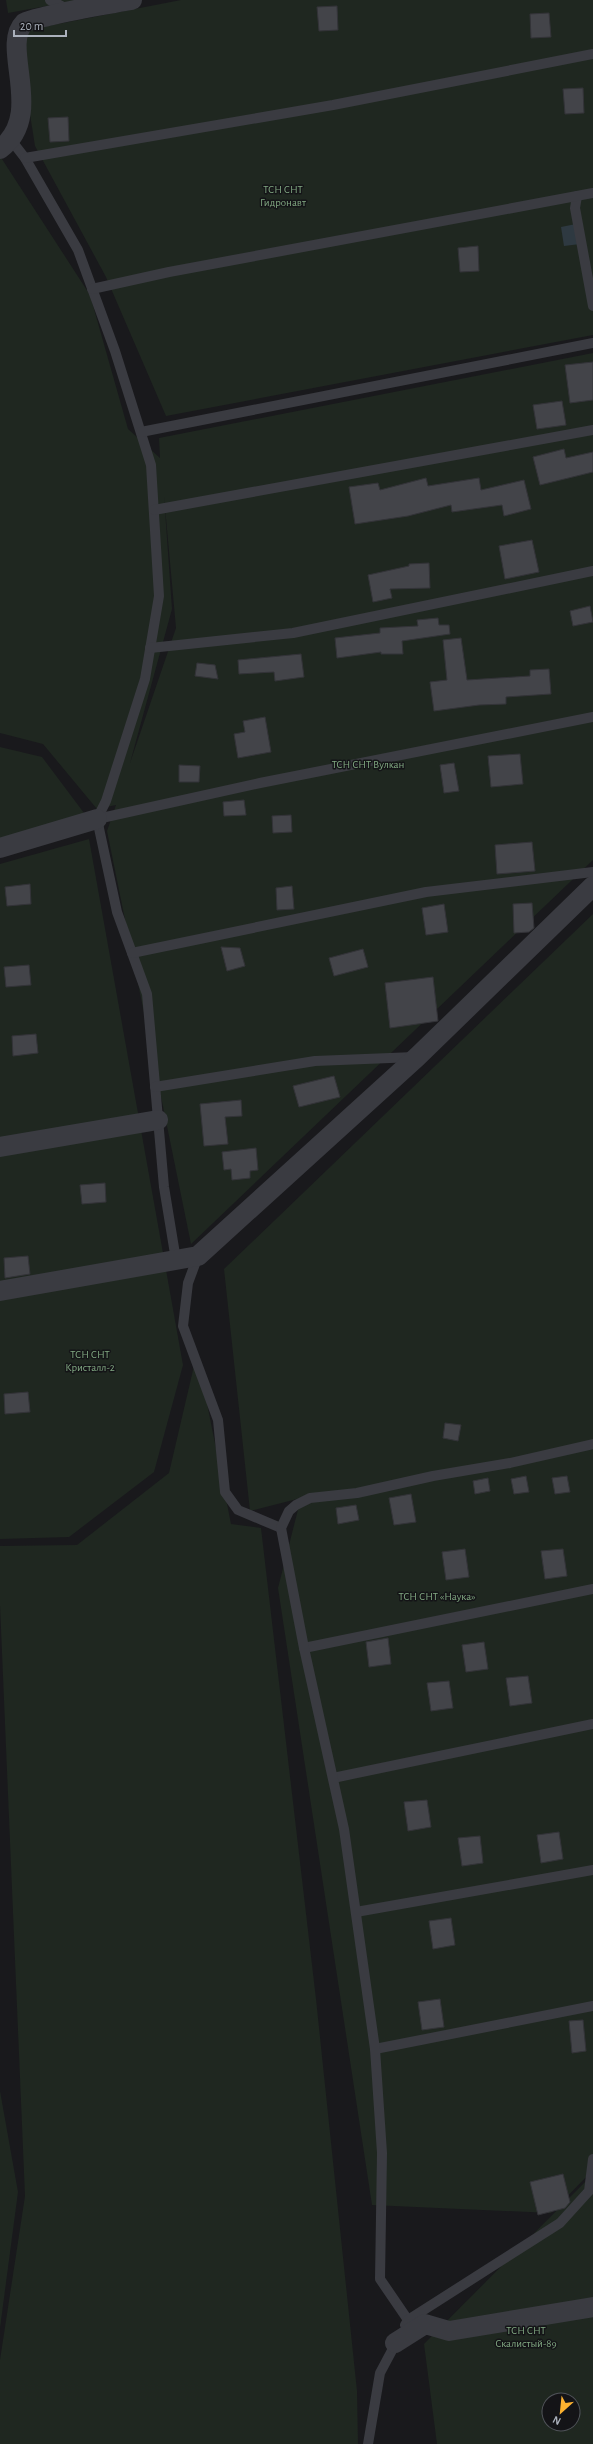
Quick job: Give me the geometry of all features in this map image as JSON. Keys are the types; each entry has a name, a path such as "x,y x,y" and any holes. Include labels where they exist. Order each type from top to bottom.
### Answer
{"street":[{"path":"6,144 18,120 8,52 12,34 25,22 71,11 132,0"},
{"path":"0,848 97,819"},
{"path":"0,1291 198,1256 417,1057 593,886"},
{"path":"0,1147 158,1120"},
{"path":"395,2343 425,2324 449,2331 593,2308"}],"lane":[{"path":"50,0 71,11"},
{"path":"25,158 333,106 593,54"},
{"path":"6,144 25,158 78,250 115,351 151,465 159,596 145,680 106,801 97,819 117,912 147,994 164,1187 176,1260"},
{"path":"92,289 169,272 593,193"},
{"path":"577,196 575,208 593,306"},
{"path":"141,432 593,343"},
{"path":"154,510 593,430"},
{"path":"150,648 293,633 593,571"},
{"path":"97,819 260,783 593,717"},
{"path":"132,953 426,892 593,872"},
{"path":"155,1087 315,1061 417,1057"},
{"path":"198,1256 188,1283 183,1326 218,1420 225,1492 238,1510 281,1528"},
{"path":"408,2320 380,2279 382,2153 375,2049 344,1829 304,1648 281,1528 289,1511 296,1504 310,1498 357,1493 433,1476 510,1463 593,1444"},
{"path":"304,1648 593,1590"},
{"path":"333,1778 593,1724"},
{"path":"356,1912 593,1870"},
{"path":"375,2049 593,2006"},
{"path":"368,2444 380,2372 408,2320 560,2223 590,2191 593,2159"}],"green space":[{"path":"6,0 80,0 8,13"},
{"name":"ТСН СНТ Гидронавт","path":"181,0 593,0 593,335 166,416 106,277 35,146 17,32"},
{"name":"ТСН СНТ Вулкан","path":"0,156 90,295 128,429 160,458 159,438 593,353 593,860 191,1244 107,831 116,805 97,809 43,744 0,733","holes":["164,496 176,628 130,763 172,609"]},
{"path":"0,747 42,757 87,817 0,844"},
{"name":"ТСН СНТ Кристалл-2","path":"89,839 183,1365 154,1472 69,1537 0,1539 0,864"},
{"name":"ТСН СНТ «Наука»","path":"593,914 593,2170 551,2213 372,2205 278,1588 301,1498 250,1511 224,1269"},
{"path":"197,1353 231,1524 261,1528 316,1999 357,2391 358,2444 0,2444 0,2360 25,2196 0,1605 0,1546 77,1545 169,1473"},
{"path":"0,2091 18,2192 0,2328"},
{"name":"ТСН СНТ Скалистый-89","path":"593,2174 593,2444 437,2444 424,2344"}],"shaded area":[{"path":"576,224 580,244 564,246 561,227"}],"building":[{"path":"337,6 338,30 319,31 317,7"},
{"path":"549,13 551,37 531,38 530,14"},
{"path":"583,88 584,113 565,114 563,89"},
{"path":"68,117 69,141 50,142 48,118"},
{"path":"478,246 479,271 460,272 458,248"},
{"path":"593,362 593,400 570,403 565,365"},
{"path":"562,401 566,425 537,429 533,405"},
{"path":"564,449 566,458 593,452 593,472 540,485 533,457"},
{"path":"426,478 428,486 479,478 481,490 524,480 531,509 504,516 502,505 452,512 451,505 408,516 355,524 349,487 378,483 380,490"},
{"path":"532,540 539,572 505,579 499,546"},
{"path":"429,563 430,588 390,589 392,598 373,602 368,575 409,566 409,564"},
{"path":"590,606 593,622 573,626 570,611"},
{"path":"438,618 439,625 449,625 450,634 402,641 403,654 381,654 381,652 337,658 335,638 380,633 380,628 418,626 417,620"},
{"path":"461,638 467,680 530,676 530,670 549,669 551,694 506,697 506,704 479,705 434,711 430,682 447,680 443,640"},
{"path":"301,654 304,677 275,681 274,672 239,674 238,660"},
{"path":"197,663 215,665 218,679 195,676"},
{"path":"265,717 271,752 238,758 234,734 245,732 243,721"},
{"path":"520,754 523,784 491,787 488,756"},
{"path":"454,763 459,791 444,793 440,765"},
{"path":"179,765 200,766 199,782 179,782"},
{"path":"244,800 246,815 224,816 223,802"},
{"path":"291,815 292,832 273,833 272,816"},
{"path":"532,842 535,871 497,874 495,845"},
{"path":"30,884 31,904 7,906 5,887"},
{"path":"292,886 294,909 277,910 276,888"},
{"path":"532,903 534,928 529,932 514,933 513,904"},
{"path":"444,904 448,932 426,935 422,908"},
{"path":"221,947 240,948 245,966 227,971"},
{"path":"363,949 368,967 334,976 329,958"},
{"path":"29,965 31,985 6,987 4,967"},
{"path":"433,977 438,1021 390,1028 385,983"},
{"path":"36,1034 38,1053 13,1056 12,1036"},
{"path":"334,1076 340,1097 299,1107 293,1086"},
{"path":"241,1100 242,1116 225,1117 228,1144 204,1146 200,1104"},
{"path":"256,1148 258,1170 250,1171 250,1178 232,1180 231,1169 224,1170 222,1152"},
{"path":"105,1183 106,1202 82,1204 80,1185"},
{"path":"28,1256 30,1274 5,1278 4,1258"},
{"path":"28,1392 30,1412 5,1414 4,1394"},
{"path":"445,1423 461,1425 458,1441 443,1438"},
{"path":"526,1476 529,1492 514,1494 511,1479"},
{"path":"567,1476 570,1492 555,1494 552,1478"},
{"path":"488,1478 490,1491 475,1494 473,1481"},
{"path":"411,1494 416,1522 394,1525 389,1498"},
{"path":"356,1505 359,1520 338,1524 336,1508"},
{"path":"465,1549 469,1577 446,1580 442,1552"},
{"path":"563,1549 567,1576 545,1579 541,1551"},
{"path":"388,1638 391,1664 369,1667 366,1642"},
{"path":"484,1642 488,1669 466,1672 462,1645"},
{"path":"528,1676 532,1703 510,1706 506,1678"},
{"path":"449,1681 453,1708 431,1711 427,1683"},
{"path":"427,1800 431,1827 408,1831 404,1802"},
{"path":"559,1832 563,1859 541,1863 537,1835"},
{"path":"480,1836 483,1863 462,1866 458,1838"},
{"path":"451,1918 455,1945 433,1949 429,1921"},
{"path":"440,1999 444,2027 422,2030 418,2002"},
{"path":"583,2020 586,2051 572,2053 569,2021"},
{"path":"563,2174 570,2202 565,2208 538,2215 530,2182"}]}
